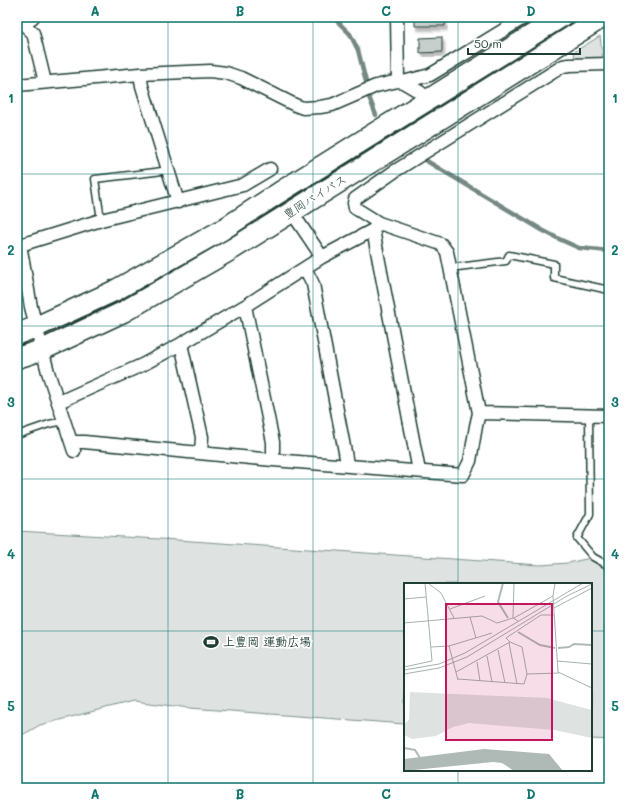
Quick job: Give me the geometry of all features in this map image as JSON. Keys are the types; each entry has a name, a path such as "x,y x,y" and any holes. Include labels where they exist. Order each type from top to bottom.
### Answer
{"highway":[{"name":"豊岡バイパス","path":"17,334 36,327 114,291 216,233 561,17"},
{"name":"豊岡バイパス","path":"17,358 42,350 122,312 234,248 603,17"}],"street":[{"path":"20,21 33,17"},
{"path":"396,17 401,82"},
{"path":"17,85 140,74 210,71 226,73 240,78 303,108 320,107 332,105 376,86 430,75 525,17"},
{"path":"20,21 33,33 45,82"},
{"path":"270,169 242,185 101,220 18,245 23,261 29,300 42,350 73,447 84,442 273,460 463,475 470,462 476,426 480,413 447,252 441,244 376,227 355,208 354,203 356,199 394,171 563,66 609,64"},
{"path":"140,74 142,86 178,202"},
{"path":"401,82 420,92 430,100"},
{"path":"291,211 322,257"},
{"path":"59,402 142,365 181,344 245,306 322,257 376,227"},
{"path":"376,227 419,471"},
{"path":"305,268 313,284 346,452 347,465"},
{"path":"245,306 273,442 273,460"},
{"path":"181,344 202,437 201,453"},
{"path":"480,413 609,416"}],"lane":[{"path":"101,220 95,179 168,170"},
{"path":"450,268 506,261 509,255 554,264 554,278 609,290"},
{"path":"589,416 590,514 577,538 593,557 609,566"},
{"path":"17,435 49,424 65,421"}],"shaded area":[{"path":"600,36 603,59 576,61 574,52"},
{"name":"上豊岡 運動広場","path":"17,531 177,540 540,565 568,563 599,556 609,560 609,740 592,739 592,583 404,583 404,724 190,708 133,701 40,725 17,738"}],"building":[{"path":"415,17 445,17 445,26 415,26"},
{"path":"442,37 442,52 420,53 420,38"}],"waterway":[{"path":"333,17 350,34 358,50 366,82"},
{"path":"369,97 376,115"},
{"path":"425,160 559,239 579,248 609,251"}],"place":[{"name":"上豊岡 運動広場","path":"211,642"}]}
